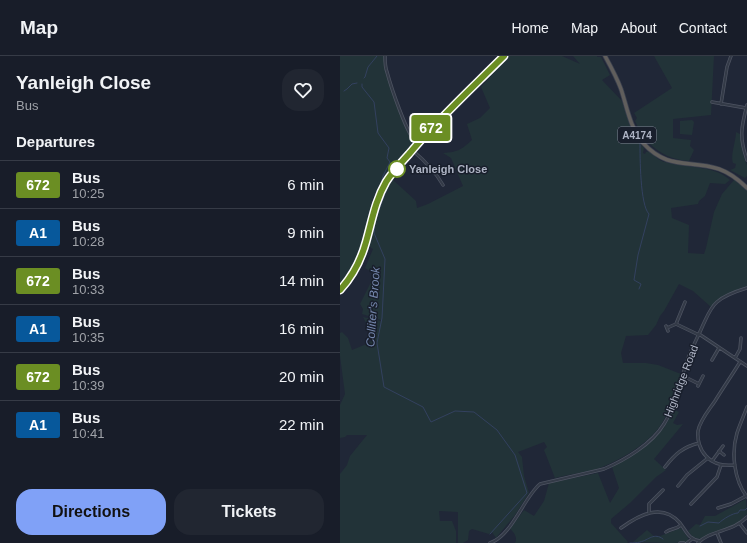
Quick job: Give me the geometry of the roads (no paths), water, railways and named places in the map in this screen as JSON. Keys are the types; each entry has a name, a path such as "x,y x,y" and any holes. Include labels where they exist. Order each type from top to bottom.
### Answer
{"highway":[{"path":"340,290 352,275 360,258 366,243 378,196 387,180 444,114 504,56"},
{"name":"A4174","path":"605,56 619,84 632,126 642,142 653,152 672,162 712,167 731,175 746,186"}],"street":[{"path":"385,56 386,70 403,117 410,134 418,144"},
{"path":"721,104 727,67 731,56"},
{"path":"712,102 747,106 741,138 747,160"},
{"path":"412,150 426,162 439,177 443,185"},
{"name":"Highridge Road","path":"492,543 499,538 514,521 534,490 540,484 612,466 640,448 653,437 664,425 678,394 689,354 710,311 716,303 728,295 747,288"},
{"path":"667,328 676,324 685,302"},
{"path":"676,324 699,335 747,366"},
{"path":"735,358 740,349 741,338"},
{"path":"712,360 719,348"},
{"path":"735,465 721,465 708,458 702,451 699,444 698,432 701,423 740,362"},
{"path":"683,376 699,385 703,376"},
{"path":"718,508 747,496 740,485 735,465 736,438 747,406"},
{"path":"665,467 679,451 686,447 699,444"},
{"path":"712,461 723,446"},
{"path":"719,451 724,454"},
{"path":"678,486 681,479 708,458"},
{"path":"691,504 717,477 721,465"},
{"path":"650,512 648,504 663,490"},
{"path":"621,528 637,517 650,512 660,512 678,521 692,539 699,542 740,524 747,517"},
{"path":"740,524 747,533"},
{"path":"666,532 676,529 681,525"},
{"path":"717,534 721,543"},
{"path":"680,543 685,543 692,539"}],"waterway":[{"name":"Colliter's Brook","path":"364,78 368,67 377,56"},
{"path":"344,91 352,84 357,83"},
{"name":"Colliter's Brook","path":"362,84 362,87 374,102 378,133 389,148 387,158 390,162 382,180"},
{"path":"639,289 641,284 634,280 638,255 649,214 646,209 642,191 640,142"},
{"name":"Colliter's Brook","path":"388,186 375,221 374,233 385,259 382,318 377,343 384,387 423,407 431,422 455,411 474,412 497,430 515,455 527,493 490,534"},
{"path":"700,526 708,522 719,523 728,516 747,508"},
{"path":"630,543 643,541 654,536 663,539"}],"place":[{"name":"Yanleigh Close","path":"397,169"}]}
